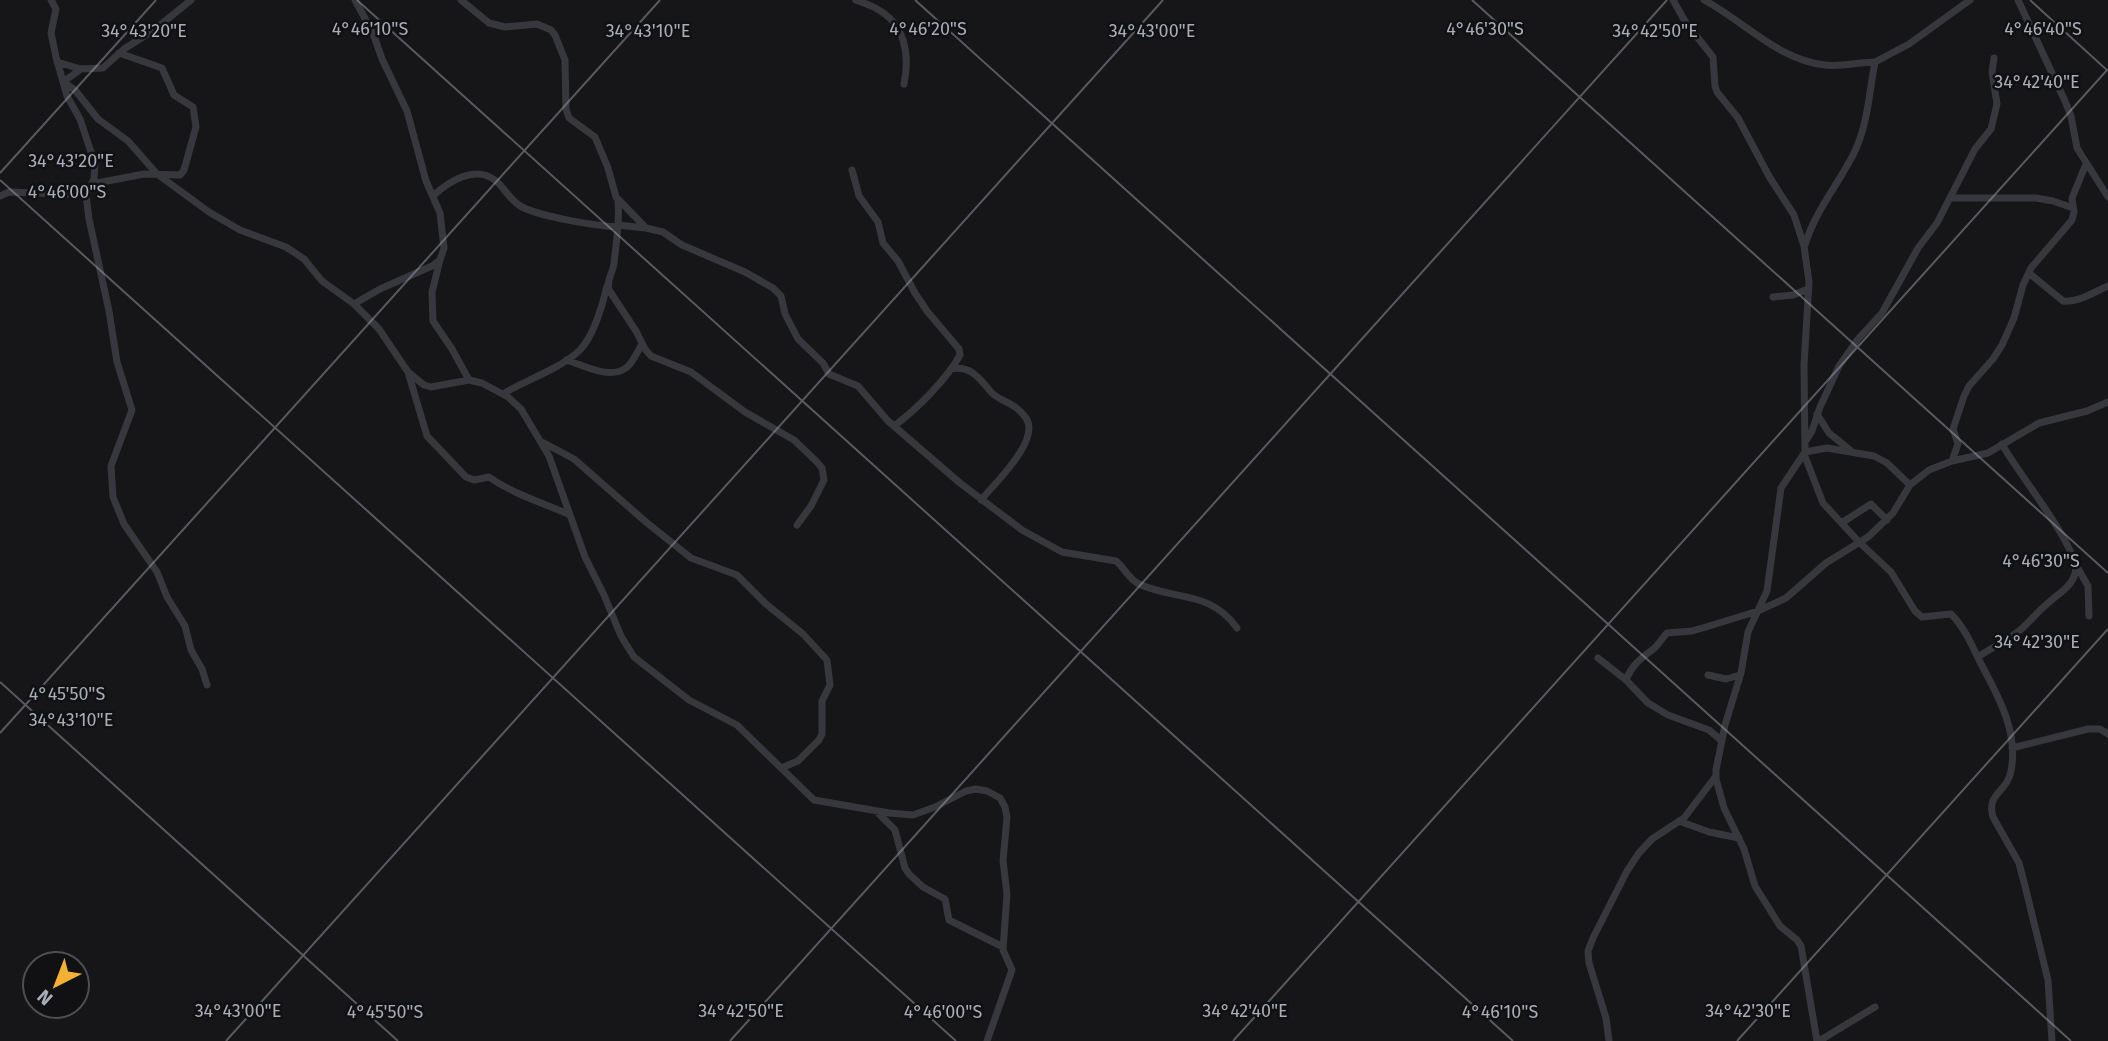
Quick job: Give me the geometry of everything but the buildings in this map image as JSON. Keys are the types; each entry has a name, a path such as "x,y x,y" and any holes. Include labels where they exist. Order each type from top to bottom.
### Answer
{"street":[{"path":"51,0 56,9 51,33 57,62 67,96 92,149 95,175 86,195 117,362 132,410 111,466 113,497 124,524 157,572 164,592 185,626 193,655 202,669 207,685"},
{"path":"57,62 81,69 103,68 191,0"},
{"path":"355,0 373,33 382,59 407,111 426,181 442,222 443,254 432,292 433,321 469,380"},
{"path":"461,0 489,23 505,27 537,24 551,30 555,35 565,60 566,109 569,118 595,137 618,200 613,270 604,303 586,341 579,351 566,360 503,394"},
{"path":"856,0 874,6 897,25 905,42 904,83"},
{"path":"1673,0 1686,23 1713,57 1717,92 1738,118 1794,215 1804,246 1808,289 1804,365 1804,453 1782,488 1767,591 1748,632 1716,775 1724,808 1744,849 1755,886 1780,926 1801,946 1818,1041 1875,1007"},
{"path":"1704,0 1770,44 1800,59 1824,65 1875,62 1909,44 1969,0"},
{"path":"2018,0 2071,116 2077,148 2108,197"},
{"path":"91,186 110,180 157,174 176,176 182,173 196,127 195,110 174,95 162,68 119,53"},
{"path":"1805,442 1839,366 1858,339 1882,313 1918,248 1937,223 1975,149 1994,122 1997,104 1992,72 1994,58"},
{"path":"1804,246 1814,218 1840,180 1860,139 1869,107 1875,62"},
{"path":"63,82 81,69"},
{"path":"63,82 75,90 98,119 128,141 157,174 209,212 240,230 293,251 304,259 322,281 354,304 379,329 408,372 424,385 431,387 469,380 482,383 503,394 526,414 553,464 568,514 585,556 616,626 634,657 689,700 737,725 817,802 913,815 976,789 1000,798 1007,817 1003,861 1007,894 1003,954 1012,966 1012,973 987,1041"},
{"path":"1952,461 1958,444 1953,429 1964,396 2002,345 2029,273 2072,220 2072,198 2085,164"},
{"path":"852,170 859,196 878,222 883,243 898,261 927,311 959,349 960,355 951,369 910,413 894,426"},
{"path":"433,196 466,175 481,173 496,181 523,208 541,214 663,232 682,245 745,272 774,288 781,296 785,314 804,346 823,363 829,374 858,386 882,416 981,500 1051,547 1076,556 1116,561 1130,579 1137,583 1169,594 1201,599 1227,614 1237,628"},
{"path":"0,196 9,192 86,195"},
{"path":"1950,198 2036,198 2073,208"},
{"path":"618,200 646,229"},
{"path":"354,304 440,260"},
{"path":"2029,273 2063,301 2069,302 2108,286"},
{"path":"607,286 642,345 652,356 691,372 746,412 794,440 822,468 824,480 821,490 797,525"},
{"path":"1773,297 1793,295 1808,289"},
{"path":"566,360 598,371 621,370 629,365 642,345"},
{"path":"951,369 964,369 979,376 995,395 1016,407 1029,424 1029,435 1023,447 981,500"},
{"path":"408,372 427,436 466,477 474,480 486,477 531,500 568,514"},
{"path":"1626,680 1636,663 1644,654 1655,648 1667,633 1692,631 1758,611 1791,594 1825,562 1859,542 1887,520 1910,485 1938,465 1988,453 2039,423 2087,411 2108,402"},
{"path":"1818,414 1829,433 1854,453"},
{"path":"540,439 574,459 691,558 737,575 766,604 803,634 827,660 830,684 822,701 822,734 797,761 781,768"},
{"path":"2002,444 2010,460 2048,512 2071,552 2088,588 2089,616"},
{"path":"1804,453 1827,448 1882,458 1910,485"},
{"path":"1804,453 1824,503 1891,572 1915,611 1922,617 1951,614 1961,625 1999,698 2007,718 2012,748 2009,780 1992,799 1990,809 2019,863 2048,980 2052,1041"},
{"path":"1843,522 1871,504 1887,520"},
{"path":"1978,657 2017,633 2062,592 2071,582 2076,565"},
{"path":"1598,658 1626,680 1648,703 1668,715 1709,730 1722,741"},
{"path":"1708,675 1731,679 1740,674"},
{"path":"2012,748 2088,729 2100,729 2108,734"},
{"path":"1609,1041 1606,1018 1593,980 1588,951 1604,914 1639,853 1652,839 1684,818 1716,775"},
{"path":"875,810 899,837 905,868 909,874 923,887 944,899 950,920 1003,947"},
{"path":"1679,821 1709,832 1739,838"}]}
